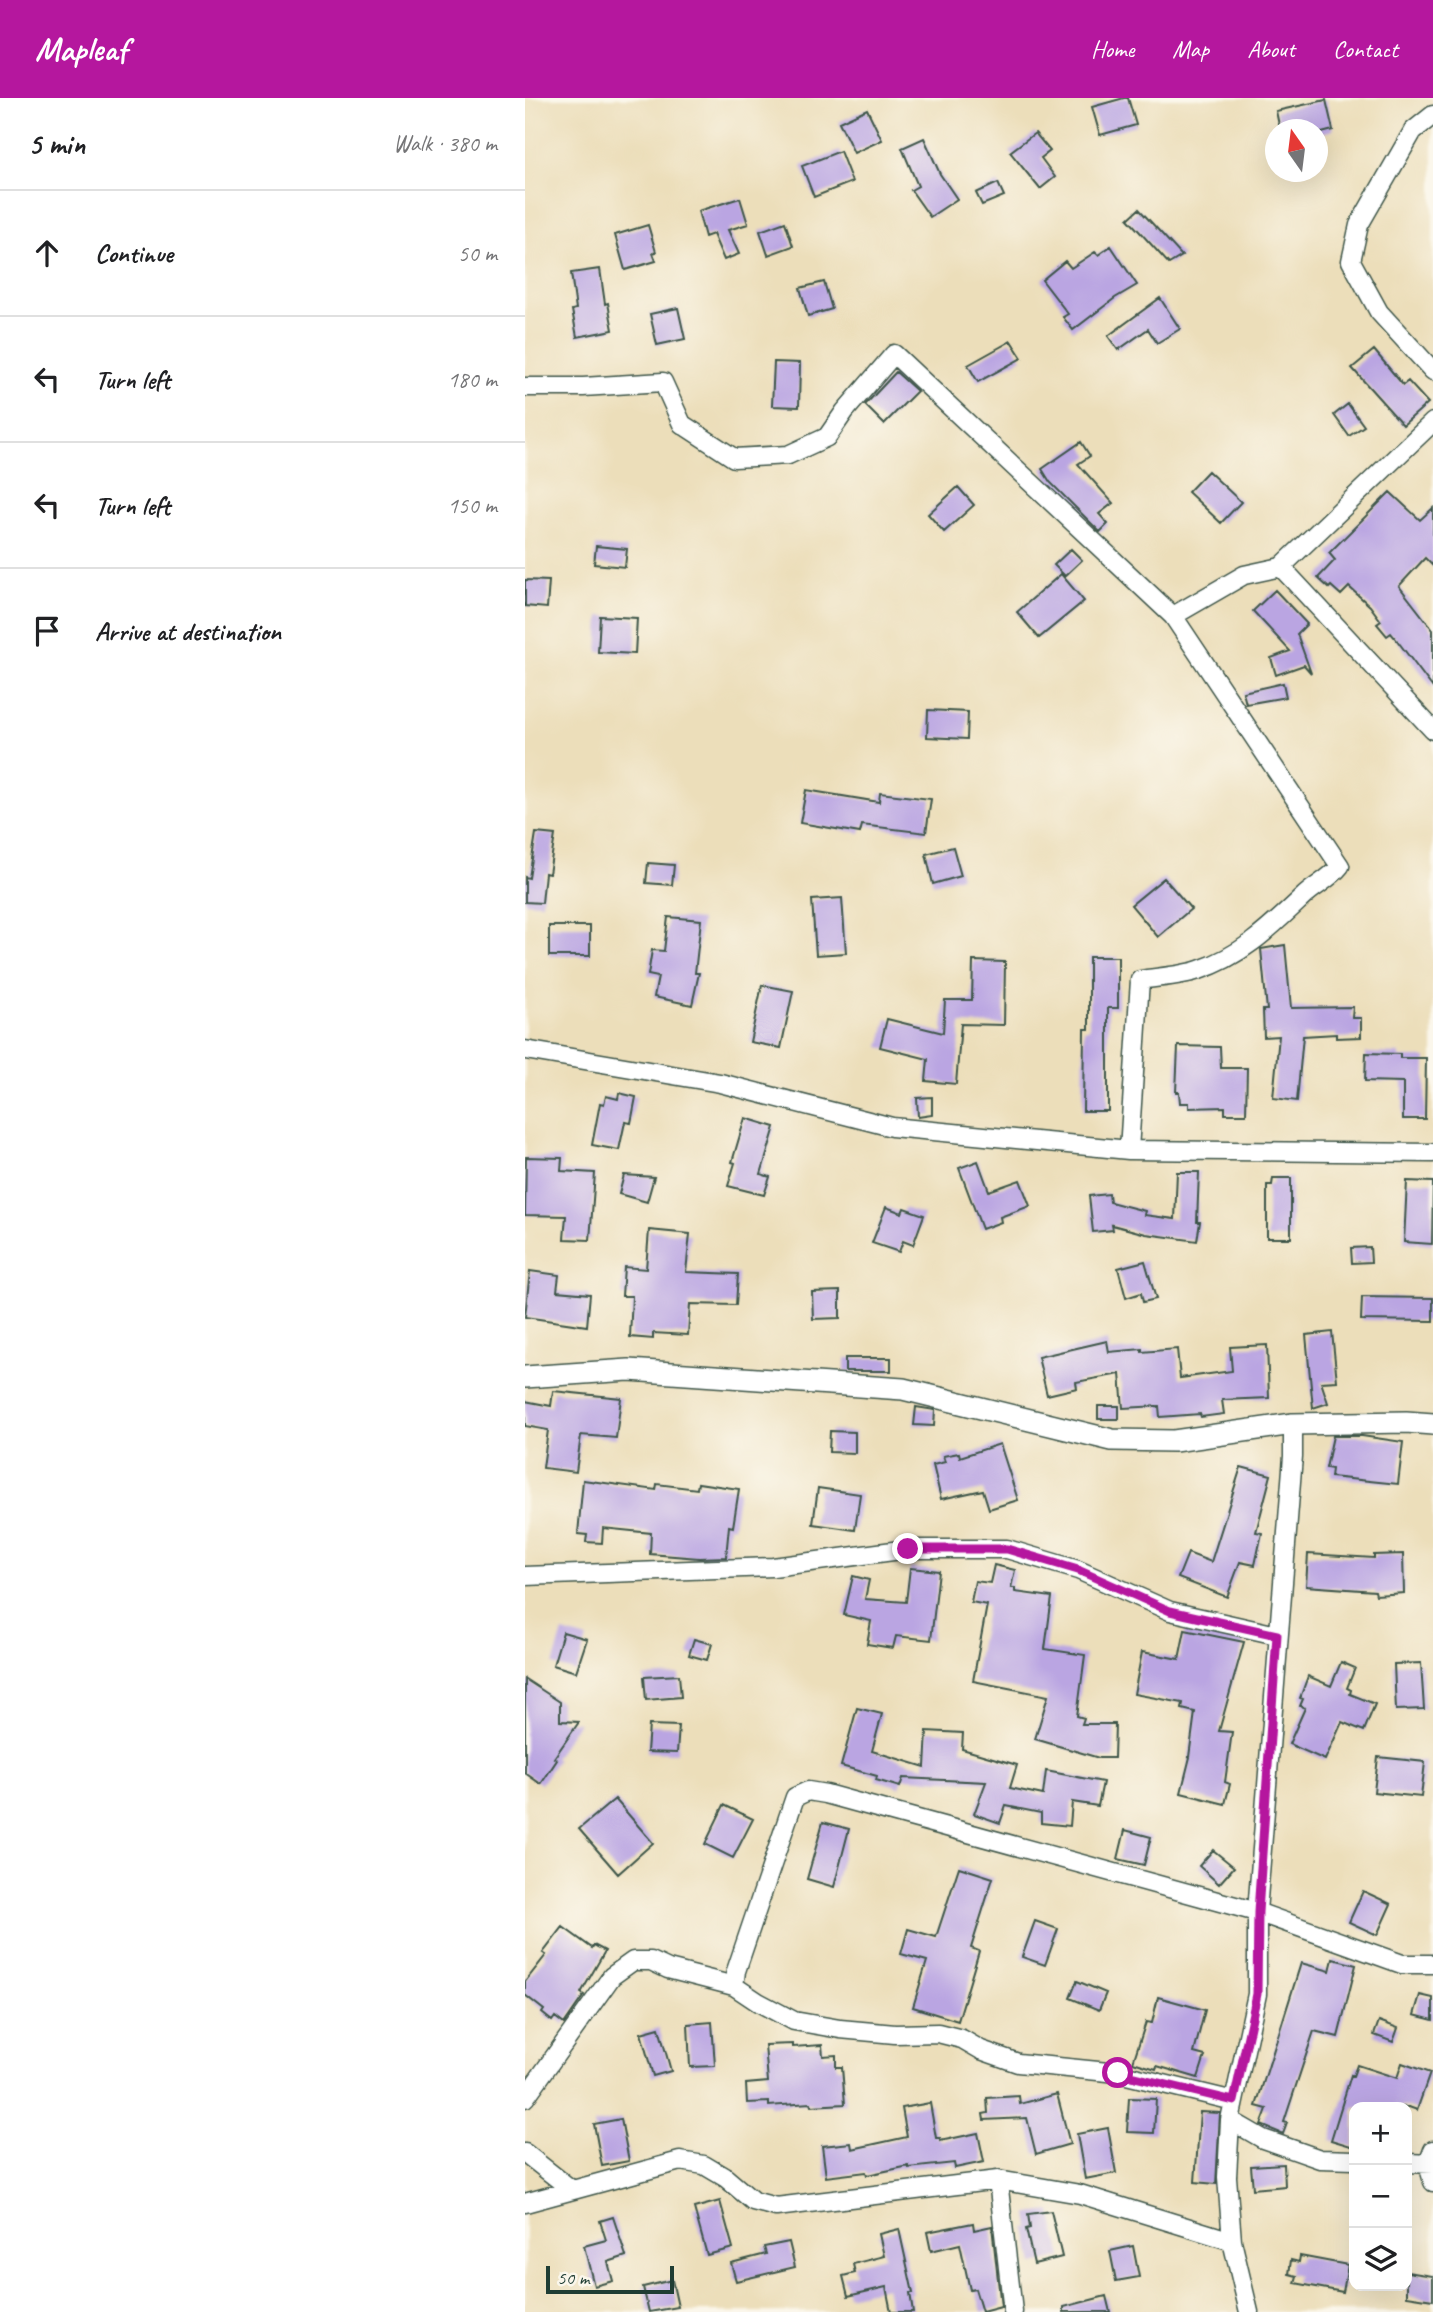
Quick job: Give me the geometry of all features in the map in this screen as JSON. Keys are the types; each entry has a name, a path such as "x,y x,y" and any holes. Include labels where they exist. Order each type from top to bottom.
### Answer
{"street":[{"path":"1433,115 1413,131 1359,225 1350,261 1379,312 1433,371"},
{"path":"525,387 583,387 663,382 682,424 734,458 788,455 827,437 845,411 894,354 1173,616 1340,866 1331,878 1307,894 1266,933 1233,956 1198,970 1140,980 1129,1150"},
{"path":"1173,616 1244,575 1282,567 1433,422"},
{"path":"1282,567 1433,730"},
{"path":"525,1050 720,1083 892,1127 1129,1150 1433,1153"},
{"path":"525,1377 629,1370 903,1389 1112,1440 1174,1441 1293,1424 1433,1424"},
{"path":"1249,2312 1231,2241 1227,2177 1230,2120 1257,1994 1258,1912 1277,1635 1293,1456 1293,1424"},
{"path":"525,1576 773,1567 908,1549 1007,1549 1078,1570 1170,1611 1277,1635"},
{"path":"734,1986 736,1971 795,1797 808,1791 1258,1912 1402,1964 1433,1964"},
{"path":"525,2098 612,1976 633,1961 650,1961 668,1969 734,1986 794,2021 895,2034 939,2034 962,2039 981,2050 1018,2063 1118,2073 1234,2101"},
{"path":"1230,2120 1263,2139 1319,2159 1349,2161"},
{"path":"525,2153 572,2190"},
{"path":"525,2203 680,2161 704,2165 726,2178 753,2201 776,2207 998,2180 1080,2194 1231,2241"},
{"path":"1412,2163 1432,2165"},
{"path":"998,2180 1013,2312"}],"building":[{"path":"1128,98 1136,125 1100,135 1092,107"},
{"path":"1326,100 1333,130 1328,131 1328,119 1278,119 1276,111"},
{"path":"867,109 882,140 854,153 839,122"},
{"path":"1035,133 1050,151 1041,158 1055,177 1040,189 1010,152"},
{"path":"924,138 940,174 957,199 930,217 911,190 918,186 902,148"},
{"path":"840,151 852,182 814,197 802,166"},
{"path":"998,183 1004,196 982,205 976,193"},
{"path":"740,198 748,224 728,230 739,254 724,260 713,234 705,237 698,211"},
{"path":"1139,209 1182,256 1169,264 1128,219"},
{"path":"785,222 793,246 768,255 760,231"},
{"path":"648,225 656,261 625,270 615,235"},
{"path":"1111,246 1137,285 1073,330 1063,317 1068,314 1042,280 1065,261 1071,268 1095,252 1098,255"},
{"path":"600,269 605,304 608,303 613,330 577,337 572,310 576,309 571,273"},
{"path":"824,282 832,309 808,316 800,288"},
{"path":"1160,298 1180,329 1157,343 1148,329 1118,350 1108,336"},
{"path":"678,308 685,339 657,345 650,314"},
{"path":"1011,341 1022,358 978,382 968,365"},
{"path":"1374,350 1403,385 1408,381 1428,403 1403,425 1352,368"},
{"path":"774,362 800,363 799,407 772,406"},
{"path":"896,372 917,391 884,424 865,405"},
{"path":"1348,404 1364,426 1349,436 1334,415"},
{"path":"1081,442 1090,456 1078,464 1113,503 1099,514 1108,524 1100,532 1050,482 1042,469"},
{"path":"1208,471 1241,502 1221,523 1188,492"},
{"path":"958,487 974,505 944,532 928,514"},
{"path":"1390,492 1420,520 1433,508 1433,566 1425,558 1399,586 1433,630 1433,688 1391,633 1387,636 1377,624 1381,621 1370,606 1349,587 1341,595 1318,578 1335,560 1329,553"},
{"path":"596,546 627,549 625,567 594,564"},
{"path":"1071,549 1082,560 1065,576 1054,565"},
{"path":"1061,574 1084,601 1039,638 1017,612"},
{"path":"525,580 549,581 547,608 525,606"},
{"path":"1275,590 1307,624 1297,634 1311,673 1304,665 1276,675 1271,658 1290,651 1253,611"},
{"path":"600,616 637,618 635,654 598,652"},
{"path":"1283,683 1286,697 1246,704 1243,692"},
{"path":"928,710 968,712 967,739 927,737"},
{"path":"806,790 879,802 880,793 931,799 926,833 862,825 860,833 800,823"},
{"path":"536,833 555,835 549,874 545,873 542,903 525,902 525,877 529,878"},
{"path":"953,847 961,876 933,884 926,854"},
{"path":"648,863 674,865 672,885 646,883"},
{"path":"1164,878 1191,909 1158,937 1131,905"},
{"path":"842,898 846,953 816,955 812,900"},
{"path":"668,917 701,920 695,973 699,973 692,1005 654,997 658,977 648,975 652,950 664,951"},
{"path":"549,926 590,926 590,956 549,956"},
{"path":"1285,945 1291,1008 1353,1007 1352,1018 1361,1018 1361,1037 1336,1038 1336,1034 1303,1036 1297,1101 1273,1098 1279,1036 1264,1037 1263,1010 1267,1010 1261,949"},
{"path":"1089,957 1118,957 1118,1008 1108,1008 1108,1111 1083,1111 1084,1029 1089,1029"},
{"path":"973,961 1005,962 1004,1025 961,1024 956,1084 926,1081 928,1059 880,1047 887,1019 943,1033 945,1000 972,1000"},
{"path":"762,985 793,991 781,1048 750,1042"},
{"path":"1178,1046 1220,1047 1221,1068 1247,1068 1246,1114 1225,1114 1225,1107 1189,1108 1189,1103 1180,1103 1179,1092 1176,1092"},
{"path":"1366,1053 1400,1054 1400,1058 1426,1058 1425,1119 1403,1119 1403,1082 1365,1081"},
{"path":"619,1093 636,1097 631,1123 625,1122 619,1150 592,1145 600,1103 604,1104 606,1096 618,1099"},
{"path":"932,1097 932,1115 918,1117 917,1098"},
{"path":"745,1118 775,1127 761,1174 770,1177 764,1195 728,1186"},
{"path":"526,1157 562,1158 561,1171 595,1173 590,1240 564,1239 566,1216 525,1215"},
{"path":"978,1161 989,1191 1020,1180 1030,1206 1000,1217 1001,1222 982,1229 959,1168"},
{"path":"1177,1172 1199,1172 1197,1222 1200,1222 1197,1241 1146,1234 1112,1225 1113,1230 1093,1232 1089,1196 1109,1194 1110,1202 1145,1211 1144,1215 1175,1219"},
{"path":"624,1175 654,1177 647,1202 619,1194"},
{"path":"1273,1178 1291,1178 1291,1238 1267,1238 1267,1185 1272,1185"},
{"path":"1407,1181 1433,1182 1432,1244 1404,1242"},
{"path":"886,1207 902,1213 904,1208 924,1215 913,1245 903,1241 899,1252 872,1243"},
{"path":"649,1230 690,1234 686,1272 738,1274 736,1305 690,1304 688,1335 653,1333 653,1339 630,1337 632,1296 622,1296 624,1267 646,1269"},
{"path":"1370,1247 1371,1262 1352,1263 1351,1248"},
{"path":"1145,1261 1156,1299 1143,1302 1141,1293 1126,1298 1118,1268"},
{"path":"530,1271 559,1275 557,1291 590,1294 587,1326 525,1317"},
{"path":"840,1291 840,1318 813,1319 812,1292"},
{"path":"1362,1297 1433,1298 1433,1321 1361,1320"},
{"path":"1332,1332 1337,1381 1321,1382 1328,1403 1313,1408 1306,1335"},
{"path":"1107,1341 1109,1352 1177,1349 1180,1378 1232,1371 1230,1347 1267,1345 1269,1398 1222,1400 1224,1414 1160,1417 1159,1406 1123,1408 1120,1374 1076,1382 1077,1388 1047,1395 1038,1357"},
{"path":"845,1358 891,1358 891,1371 845,1371"},
{"path":"553,1391 621,1398 616,1438 581,1435 576,1472 543,1468 548,1430 525,1426 525,1401 551,1406"},
{"path":"1098,1406 1119,1406 1119,1419 1098,1419"},
{"path":"916,1407 935,1410 934,1426 914,1425"},
{"path":"830,1431 855,1432 855,1453 829,1452"},
{"path":"1333,1436 1362,1436 1403,1442 1398,1484 1331,1477 1332,1469 1326,1468"},
{"path":"1000,1444 1018,1500 989,1509 983,1490 941,1499 933,1465 945,1462 943,1456 959,1453 960,1457"},
{"path":"1241,1467 1271,1475 1256,1532 1262,1533 1255,1565 1240,1562 1227,1597 1178,1578 1188,1553 1211,1562"},
{"path":"583,1480 656,1490 657,1484 697,1489 698,1483 739,1489 733,1527 729,1526 726,1557 650,1554 651,1533 603,1528 602,1543 586,1542 587,1535 578,1534"},
{"path":"818,1488 860,1494 855,1530 813,1524"},
{"path":"1308,1554 1374,1558 1374,1555 1403,1554 1404,1593 1376,1595 1375,1591 1306,1586"},
{"path":"994,1565 1015,1570 1011,1588 1015,1588 1015,1592 1052,1597 1045,1649 1085,1655 1077,1716 1084,1718 1082,1724 1115,1724 1114,1758 1099,1758 1035,1739 1048,1696 973,1681 987,1605 971,1602 975,1581 990,1583"},
{"path":"910,1568 939,1571 931,1640 896,1636 893,1648 867,1644 871,1621 844,1615 853,1576 869,1580 865,1599 906,1602"},
{"path":"1185,1630 1244,1642 1219,1731 1232,1732 1225,1782 1230,1784 1225,1804 1181,1793 1190,1757 1195,1712 1182,1709 1183,1703 1134,1694 1142,1652 1179,1659"},
{"path":"563,1632 587,1639 576,1672 553,1665"},
{"path":"694,1639 712,1644 707,1660 689,1655"},
{"path":"1341,1662 1355,1668 1347,1688 1351,1690 1350,1694 1375,1704 1364,1731 1342,1722 1325,1760 1289,1744 1305,1708 1300,1706 1303,1699 1300,1698 1308,1676 1331,1686"},
{"path":"1421,1663 1424,1709 1396,1710 1394,1664"},
{"path":"679,1675 681,1697 646,1700 644,1677"},
{"path":"525,1679 560,1702 560,1721 579,1722 554,1758 557,1760 541,1784 525,1773"},
{"path":"857,1708 882,1714 872,1751 925,1767 927,1731 963,1733 962,1749 1017,1765 1010,1788 1043,1795 1046,1771 1103,1782 1098,1806 1072,1802 1070,1826 1041,1823 1041,1813 1006,1806 1000,1823 974,1814 986,1782 903,1778 900,1787 876,1780 877,1776 841,1766"},
{"path":"649,1725 679,1726 677,1753 647,1752"},
{"path":"1378,1757 1425,1762 1421,1797 1374,1792"},
{"path":"615,1799 653,1843 618,1874 579,1829"},
{"path":"724,1805 753,1819 733,1858 705,1844"},
{"path":"823,1822 849,1829 834,1887 807,1879"},
{"path":"1125,1830 1151,1837 1144,1865 1118,1859"},
{"path":"1213,1850 1234,1867 1219,1884 1199,1866"},
{"path":"959,1867 993,1878 971,1948 979,1951 958,2021 913,2007 927,1961 901,1954 908,1929 936,1937"},
{"path":"1363,1891 1391,1904 1377,1935 1349,1922"},
{"path":"1035,1921 1058,1929 1045,1965 1022,1957"},
{"path":"563,1927 592,1948 594,1945 605,1951 581,1993 584,1995 564,2024 555,2017 552,2021 542,2013 544,2010 525,1995 525,1982"},
{"path":"1333,1959 1356,1965 1338,2037 1314,2031 1284,2122 1287,2123 1283,2134 1261,2125 1267,2109 1256,2106 1301,1963 1330,1971"},
{"path":"1077,1981 1106,1993 1099,2010 1070,1998"},
{"path":"1420,1995 1433,1998 1433,2020 1414,2015"},
{"path":"1158,1997 1205,2010 1194,2053 1205,2056 1198,2078 1133,2062 1146,2022 1152,2023"},
{"path":"1379,2021 1398,2028 1393,2042 1374,2035"},
{"path":"712,2022 715,2066 690,2067 688,2024"},
{"path":"659,2028 671,2071 653,2076 641,2033"},
{"path":"793,2044 793,2047 822,2045 823,2056 836,2055 836,2067 842,2067 845,2104 769,2106 769,2102 747,2103 746,2084 768,2082 765,2045"},
{"path":"1402,2063 1430,2073 1417,2110 1412,2108 1412,2102 1349,2102 1349,2145 1331,2140 1351,2075 1353,2076 1357,2065 1397,2078"},
{"path":"1057,2094 1070,2144 1036,2154 1027,2118 984,2120 983,2114 988,2113 987,2098 1019,2096 1020,2104"},
{"path":"1129,2098 1156,2099 1154,2133 1127,2132"},
{"path":"930,2103 936,2138 940,2138 940,2141 978,2133 984,2162 955,2168 954,2163 909,2166 867,2175 866,2172 826,2177 822,2146 851,2143 852,2149 907,2137 902,2108"},
{"path":"1200,2112 1220,2113 1216,2184 1195,2182"},
{"path":"621,2119 629,2161 602,2166 594,2124"},
{"path":"1108,2128 1116,2173 1085,2179 1077,2134"},
{"path":"1284,2164 1285,2186 1253,2189 1251,2166"},
{"path":"720,2201 733,2248 707,2255 694,2208"},
{"path":"1051,2211 1062,2257 1034,2264 1026,2229 1030,2228 1028,2214"},
{"path":"613,2217 626,2256 608,2262 613,2281 594,2286 584,2246 606,2240 600,2221"},
{"path":"973,2223 974,2230 992,2226 1001,2307 982,2312 975,2289 970,2290 960,2244 931,2251 927,2232"},
{"path":"899,2229 913,2293 910,2293 913,2312 891,2312 886,2287 848,2296 843,2276 855,2273 853,2264 884,2256 879,2234"},
{"path":"789,2242 795,2267 736,2281 731,2263 766,2254 764,2247"},
{"path":"1133,2246 1139,2277 1116,2281 1110,2251"},
{"path":"1300,2256 1348,2265 1343,2292 1295,2283 1297,2276 1289,2274 1291,2260 1299,2262"},
{"path":"1412,2273 1433,2276 1433,2300 1407,2296 1407,2291 1412,2291"},
{"path":"672,2280 678,2307 649,2312 643,2287"},
{"path":"1106,2296 1110,2312 1064,2312 1064,2307"}],"route":[{"path":"908,1549 1007,1549 1078,1570 1170,1611 1277,1635 1258,1912 1257,1994 1234,2101 1118,2073"}]}
